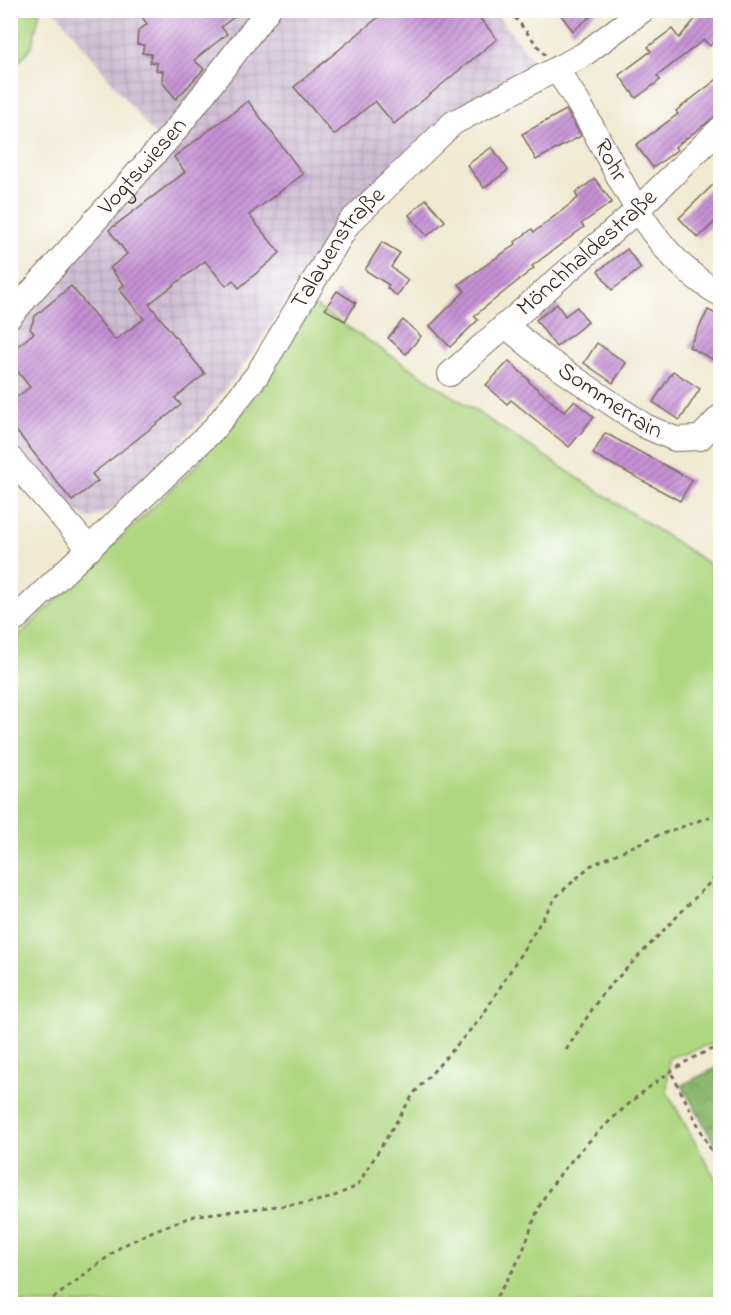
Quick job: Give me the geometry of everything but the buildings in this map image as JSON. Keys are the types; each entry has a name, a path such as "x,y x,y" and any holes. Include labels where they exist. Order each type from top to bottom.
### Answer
{"street":[{"name":"Vogtswiesen","path":"10,316 175,131 268,10"},
{"name":"Talauenstraße","path":"10,624 212,431 257,375 348,224 453,123 557,71 612,36 643,10"},
{"name":"Rohr","path":"557,71 577,98 636,211 665,249 703,284 720,294"},
{"name":"Mönchhaldestraße","path":"450,374 636,211 720,129"},
{"name":"Sommerrain","path":"505,325 586,388 645,426 675,439 700,438 720,417"},
{"path":"10,458 90,549"}],"path":[{"path":"509,10 557,71"},
{"path":"46,1305 122,1246 155,1230 197,1215 307,1203 330,1198 357,1186 414,1093 481,1018 556,897 590,866 651,838 720,813"},
{"path":"566,1050 602,994 720,872"},
{"path":"492,1305 520,1256 545,1196 562,1170 623,1110 692,1058 720,1047"},
{"path":"671,1073 720,1168"}],"shaded area":[{"path":"55,11 494,11 538,67 340,218 251,355 201,420 118,507 90,519 70,508 11,440 10,326 168,152"}],"green space":[{"path":"11,10 40,11 32,46 11,72"},
{"path":"314,305 720,571 720,1041 669,1058 667,1092 720,1187 720,1304 11,1304 10,644 194,468 260,390"},
{"path":"720,1066 720,1154 682,1085"}]}
